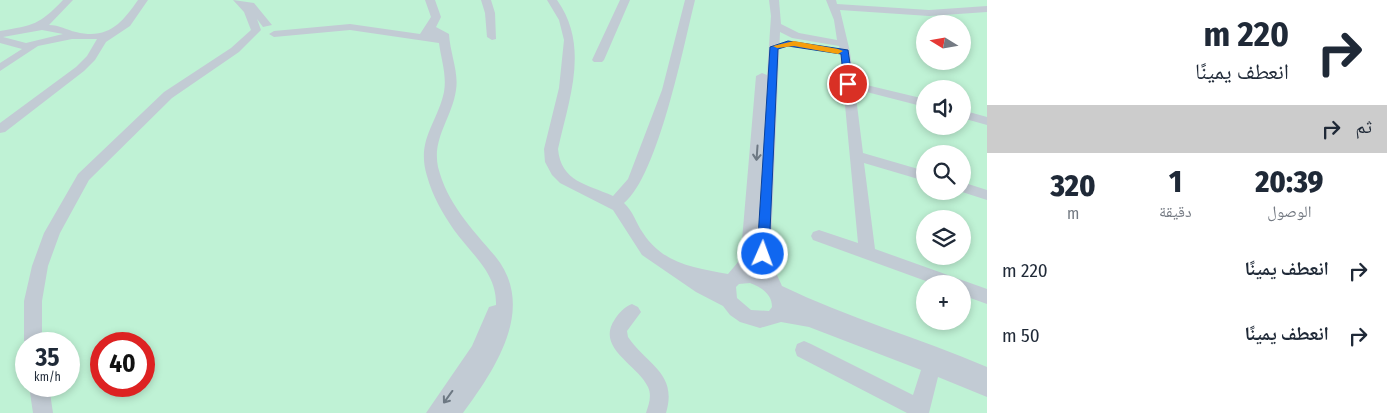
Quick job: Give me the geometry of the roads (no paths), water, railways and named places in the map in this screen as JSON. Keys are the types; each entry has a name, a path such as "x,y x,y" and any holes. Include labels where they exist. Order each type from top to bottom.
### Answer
{"street":[{"path":"37,28 68,0"},
{"path":"54,28 76,0"},
{"path":"0,129 80,69 106,36 126,24 143,0"},
{"path":"430,0 436,17 433,35 451,87 447,104 431,137 429,153 431,167 448,206 464,231 495,268 504,286 506,296 504,315 497,338 476,377 451,413"},
{"path":"433,35 444,20 438,0"},
{"path":"486,0 490,13 492,37"},
{"path":"552,0 568,29 569,56 551,148 552,163 560,176 569,183 614,202 626,214 634,233 644,247 705,290 728,300"},
{"path":"598,60 625,0"},
{"path":"614,202 623,196 635,180 668,90 690,0"},
{"path":"765,0 767,17 749,252 746,264 725,289 728,300 738,312 752,320 768,320 779,314 823,323 987,388"},
{"path":"774,0 775,25 763,248 764,264 773,288 782,304 779,314"},
{"path":"974,0 987,8"},
{"path":"243,1 251,14 266,31"},
{"path":"867,251 844,48 833,4 900,13 947,12 987,8"},
{"path":"775,25 796,36 844,48"},
{"path":"33,332 34,302 40,266 60,217 78,188 99,172 175,96 230,55 266,31 350,27 433,35"},
{"path":"0,34 37,28 54,28 74,36"},
{"path":"433,35 440,53 445,84 442,97 424,142 422,160 426,179 435,202 449,227 489,277 496,298 494,315 485,336 464,376 436,413"},
{"path":"0,39 16,45 33,46 74,36 106,36"},
{"path":"774,47 788,44 844,48"},
{"path":"0,61 16,45"},
{"path":"0,68 33,46"},
{"path":"848,84 916,102"},
{"path":"971,116 987,120"},
{"path":"856,156 916,173"},
{"path":"971,190 987,196"},
{"path":"819,236 867,251 930,275"},
{"path":"680,272 733,279 758,278 803,305 934,353 987,376"},
{"path":"971,291 987,297"},
{"path":"632,312 618,329 618,338 655,380 660,395 656,413"},
{"path":"804,350 919,411 932,365"},
{"path":"41,397 43,413"}]}
